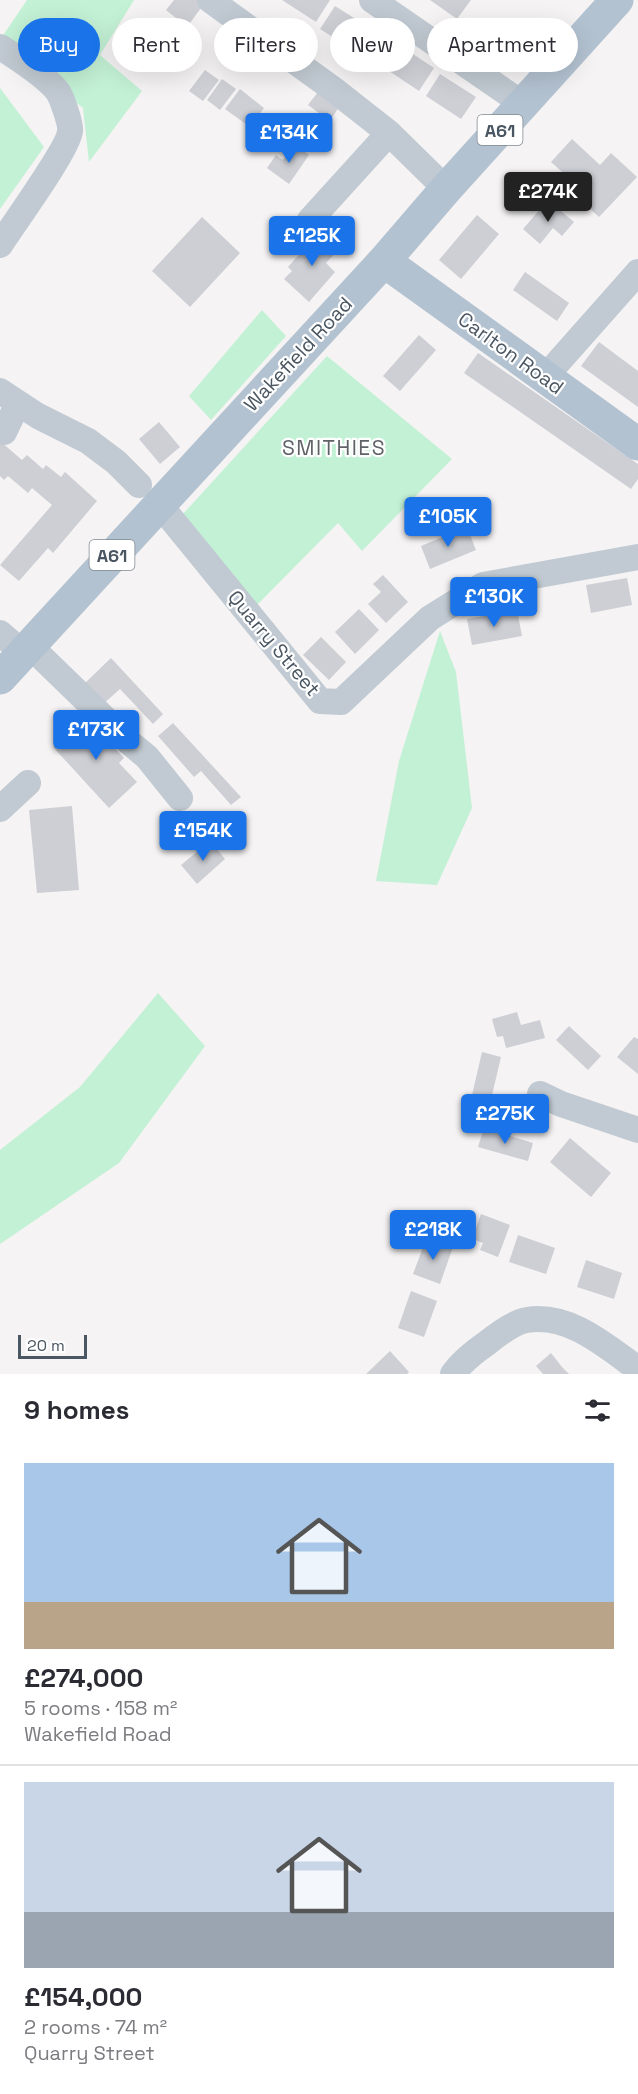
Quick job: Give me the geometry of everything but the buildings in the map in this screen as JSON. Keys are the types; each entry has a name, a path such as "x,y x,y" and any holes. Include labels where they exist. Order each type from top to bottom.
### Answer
{"main road":[{"name":"Wakefield Road","path":"0,678 18,644 149,495 384,261 617,0"},
{"name":"Carlton Road","path":"384,261 638,444"}],"street":[{"path":"210,0 333,89 389,133 446,189"},
{"path":"372,0 523,104"},
{"path":"0,46 58,92 67,115 70,132 61,151 0,245"},
{"path":"310,220 389,133"},
{"path":"545,377 638,272"},
{"path":"4,432 9,397"},
{"name":"Quarry Street","path":"9,397 38,416 88,441 116,462 149,495 320,701 341,702 430,618 483,585 638,557"},
{"path":"18,644 147,757 180,798"},
{"path":"0,809 28,783"},
{"path":"540,1094 561,1104 638,1130"},
{"path":"453,1374 460,1363 494,1337 525,1320 550,1319 589,1334 638,1369"}],"green space":[{"path":"27,0 134,0 123,18 112,18 112,36 100,55 100,18 18,18 18,55 0,40"},
{"path":"100,55 112,65 112,72 120,72 142,91 89,162 83,108 39,72 100,72"},
{"path":"0,88 44,147 0,209"},
{"path":"262,310 286,336 211,420 189,396"},
{"path":"327,356 452,459 362,551 338,523 255,607 183,514"},
{"path":"440,631 456,672 472,808 437,885 376,881 399,761"},
{"path":"158,993 205,1046 119,1163 0,1244 0,1150 80,1087"}],"district":[{"name":"SMITHIES","path":"334,447"}]}
